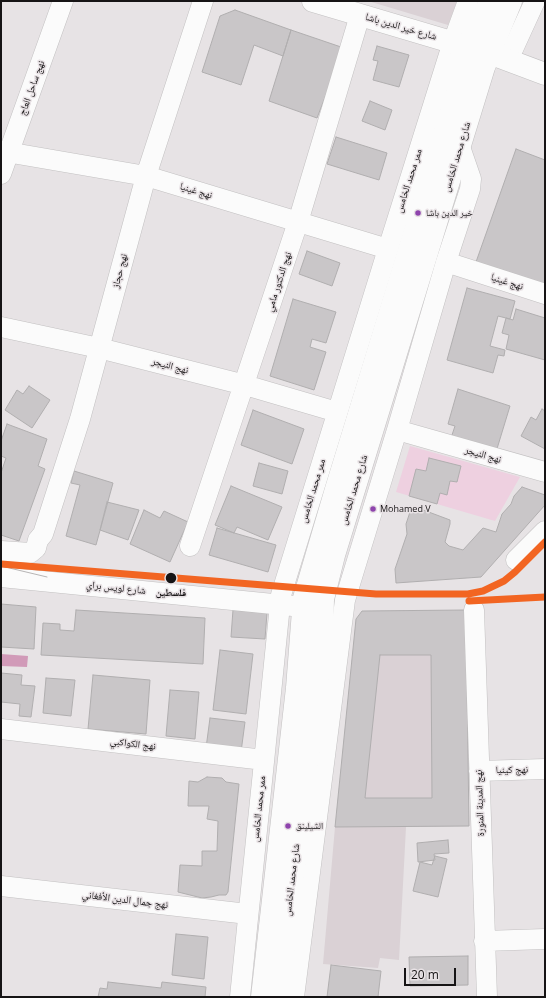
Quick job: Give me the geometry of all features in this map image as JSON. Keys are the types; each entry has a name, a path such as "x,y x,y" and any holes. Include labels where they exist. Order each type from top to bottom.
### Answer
{"main road":[{"name":"شارع خير الدين باشا","path":"313,1 480,50 545,74"},
{"name":"شارع محمد الخامس","path":"262,997 297,688 304,598 338,481 480,50 490,1"},
{"name":"شارع محمد الخامس","path":"278,997 322,640 323,599 334,555 484,67 480,50 512,1"}],"street":[{"name":"نهج ساحل العاج","path":"1,174 5,152 63,1"},
{"name":"نهج حجاز","path":"1,551 30,553 36,548 38,540 43,534 80,419 146,176 203,1"},
{"name":"ممر محمد الخامس","path":"240,997 281,595 388,249 480,50 468,1"},
{"name":"شارع محمد الخامس","path":"480,50 535,1"},
{"name":"نهج الدكتور مامي","path":"190,546 298,222 360,15"},
{"path":"294,997 345,600 398,430 446,262 470,189 471,179 460,147"},
{"name":"نهج غينيا","path":"5,152 146,176 388,249"},
{"name":"نهج غينيا","path":"446,262 545,294"},
{"name":"نهج النيجر","path":"1,327 99,348 244,385 337,412"},
{"name":"نهج النيجر","path":"398,430 545,472"},
{"path":"516,560 545,531"},
{"name":"شارع لويس براي","path":"1,577 303,607"},
{"name":"نهج المدينة المنورة","path":"474,610 487,997"},
{"name":"نهج الكواكبي","path":"1,729 264,760"},
{"name":"نهج كينيا","path":"479,771 545,770"},
{"name":"نهج جمال الدين الأفغاني","path":"1,886 248,914"},
{"path":"484,941 545,939"}],"shaded area":[{"path":"368,1 457,1 448,25"},
{"path":"410,446 520,477 495,521 396,492"},
{"path":"466,610 469,826 406,827 399,960 380,958 378,968 323,964 356,619 362,611"},
{"path":"1,654 28,656 27,667 1,666"}],"building":[{"path":"235,10 291,30 283,56 254,45 241,85 202,72 220,16"},
{"path":"291,30 344,48 317,118 269,101"},
{"path":"377,46 409,55 399,87 373,80 378,61 373,60"},
{"path":"370,101 392,110 385,130 362,121"},
{"path":"336,137 387,153 379,180 327,164"},
{"path":"516,149 545,160 545,287 476,262"},
{"path":"307,251 340,263 332,286 299,274"},
{"path":"467,288 515,301 510,319 498,316 490,346 505,350 504,356 498,355 493,373 447,360"},
{"path":"293,299 336,312 326,343 312,339 310,347 326,352 314,390 270,376"},
{"path":"516,309 545,318 545,360 506,349 509,335 502,333 506,318 513,320"},
{"path":"29,386 50,400 32,428 5,410 17,390 23,394"},
{"path":"458,389 510,406 496,452 451,438 455,426 448,424"},
{"path":"542,409 545,411 545,449 521,436 531,417 536,420"},
{"path":"253,410 304,429 292,464 241,445"},
{"path":"7,424 47,439 38,466 45,469 19,541 1,535 1,473 6,458 1,456 1,441"},
{"path":"429,458 461,466 457,482 450,481 447,495 440,493 437,504 409,496 416,469 426,471"},
{"path":"259,463 288,471 282,494 253,486"},
{"path":"74,471 113,483 96,545 66,536 80,485 71,483"},
{"path":"231,486 282,507 268,540 237,527 234,533 215,525"},
{"path":"522,487 545,495 545,505 481,577 396,583 395,569 407,534 406,524 411,509 418,508 450,520 445,542 449,546 463,550 483,528 496,532 502,514 511,504 514,496"},
{"path":"107,502 139,510 128,540 100,530"},
{"path":"144,510 160,518 164,511 188,522 170,562 130,544"},
{"path":"217,528 276,545 268,572 209,555"},
{"path":"1,604 36,607 34,649 1,647"},
{"path":"76,610 205,618 203,664 41,655 43,623 60,624 60,630 74,631"},
{"path":"233,610 267,613 265,639 231,637"},
{"path":"466,610 469,826 335,827 356,619 362,611","holes":["380,655 431,655 432,798 365,798"]},
{"path":"220,650 253,654 246,714 213,710"},
{"path":"1,673 22,675 21,685 35,686 31,717 19,716 20,704 1,702"},
{"path":"93,675 150,680 146,734 88,729"},
{"path":"46,678 75,680 71,716 43,713"},
{"path":"170,690 199,692 195,739 166,736"},
{"path":"210,718 245,722 241,752 206,748"},
{"path":"207,777 222,778 226,782 239,784 228,892 226,895 202,898 178,892 180,865 202,866 202,851 217,851 218,821 207,819 209,806 188,806 189,781 198,782"},
{"path":"448,840 449,853 434,854 435,860 418,862 417,843"},
{"path":"435,856 447,859 438,897 413,891 420,862 432,865"},
{"path":"176,934 208,937 204,979 172,975"},
{"path":"468,956 468,985 410,986 409,957"},
{"path":"331,965 381,971 378,997 327,997"},
{"path":"108,982 161,988 162,982 206,987 205,997 98,997 100,988 107,989"}],"tram line":[{"path":"1,566 47,577"}],"transit line":[{"path":"1,564 376,594 468,594 483,591 504,581 545,542"},
{"path":"469,601 545,597"}],"place":[{"name":"خير الدين باشا","path":"418,213"},
{"name":"Mohamed V","path":"373,509"},
{"name":"فلسطين","path":"171,578"},
{"name":"الشيلينق","path":"288,826"}]}
